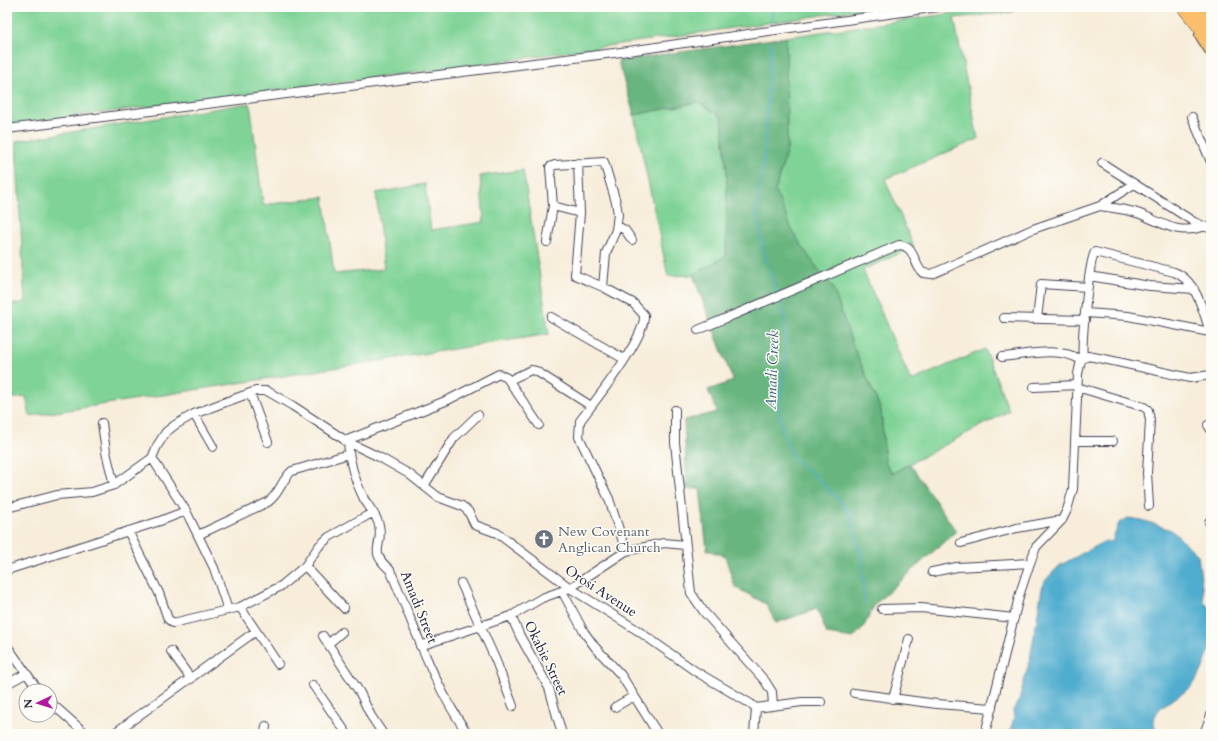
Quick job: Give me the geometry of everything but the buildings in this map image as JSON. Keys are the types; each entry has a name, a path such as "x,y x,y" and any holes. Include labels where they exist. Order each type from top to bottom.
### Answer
{"highway":[{"path":"1189,10 1211,27"},
{"path":"1189,10 1211,43"}],"main road":[{"path":"1199,7 1211,20"},
{"path":"1189,10 1211,52"}],"street":[{"path":"7,129 614,53 938,7"},
{"path":"1192,117 1211,162"},
{"path":"547,242 553,206 550,167 555,164 601,161 604,163 616,202 617,226 606,253 603,287"},
{"path":"578,163 580,213 575,275 603,287 633,303 644,315 642,328 624,360 580,421 578,432 609,499 626,552"},
{"path":"1102,163 1207,228"},
{"path":"698,330 899,245 905,246 911,250 920,271 926,274 932,274 1033,229 1100,206 1134,184"},
{"path":"553,206 580,213"},
{"path":"1100,206 1140,214 1156,223 1176,229 1190,230 1207,228"},
{"path":"617,226 625,230 632,240"},
{"path":"985,734 1014,618 1030,563 1036,547 1062,520 1067,510 1073,489 1077,386 1082,359 1082,342 1092,257 1096,252 1180,274 1194,288 1210,333"},
{"path":"1089,276 1150,286 1194,288"},
{"path":"1037,319 1041,284 1088,287"},
{"path":"1004,318 1037,319 1086,316 1128,316 1210,333"},
{"path":"551,317 624,360"},
{"path":"1002,357 1040,353 1067,354 1082,359 1088,356 1104,359 1190,378 1211,375"},
{"path":"514,378 531,370 536,371 591,406"},
{"path":"346,442 448,400 499,374 507,378 539,426"},
{"path":"1034,387 1077,386 1144,407 1148,410 1150,420 1147,473 1149,506"},
{"name":"Orosi Avenue","path":"152,458 157,446 166,432 194,414 250,393 267,391 293,406 346,442 379,457 424,486 438,497 465,508 476,524 497,534 570,588 637,630 695,671 756,708"},
{"path":"250,393 268,442"},
{"path":"675,410 675,443 680,477 685,545 689,582 695,601 765,682 772,692 773,705"},
{"path":"194,414 213,447"},
{"path":"424,486 454,438 478,415"},
{"path":"102,423 106,452 114,485"},
{"path":"1076,441 1113,441"},
{"name":"Amadi Street","path":"346,442 353,472 372,512 378,520 380,531 378,556 383,565 390,570 420,646 439,688 454,715 468,734"},
{"path":"198,535 268,502 275,497 284,477 292,471 349,454"},
{"path":"7,508 57,496 92,492 114,485 152,458 186,510 214,568 228,610"},
{"path":"7,570 160,521 186,510"},
{"path":"128,531 159,593 170,621 173,622 240,607 282,586 305,566 319,546 329,537 372,512"},
{"path":"961,543 1017,528 1062,520"},
{"path":"420,646 512,616 542,598 570,588 626,552 664,543 685,545"},
{"path":"932,572 957,567 1030,563"},
{"path":"305,566 322,582 344,608"},
{"path":"461,583 513,706"},
{"path":"562,591 584,632 595,647 621,675 658,734"},
{"path":"240,607 278,664"},
{"path":"882,609 921,608 1014,618"},
{"name":"Okabie Street","path":"512,616 520,636 549,688 562,734"},
{"path":"113,734 256,632"},
{"path":"328,644 342,632"},
{"path":"323,636 360,693 383,734"},
{"path":"893,699 909,639"},
{"path":"7,646 32,683"},
{"path":"170,651 191,679"},
{"path":"7,684 25,674"},
{"path":"313,685 347,734"},
{"path":"854,693 893,699 992,708"},
{"path":"615,706 634,696"},
{"path":"754,734 756,708 802,702 820,702"},
{"path":"58,709 86,734"},
{"path":"1204,734 1211,715"}],"green space":[{"path":"7,7 879,7 482,64 7,125"},
{"path":"995,7 1008,7 1014,12 954,18 978,139 885,179 914,247 863,270 911,381 985,349 1009,411 892,473 885,462 881,410 852,343 833,288 809,257 794,234 775,191 787,149 786,37"},
{"path":"786,37 787,149 775,191 794,234 809,257 833,288 852,343 881,410 885,462 892,473 910,464 956,531 875,604 864,626 853,638 827,634 817,609 776,623 766,604 735,587 725,556 707,550 700,489 687,489 684,420 717,412 708,390 733,381 693,275 726,256 727,175 722,117 698,102 634,115 618,61"},
{"path":"698,102 722,117 727,175 726,256 693,275 668,276 634,115"},
{"path":"250,103 263,205 324,197 334,274 384,269 376,193 425,184 431,230 484,222 480,176 523,170 549,334 30,416 26,397 7,399 7,305 25,302 16,141"}],"water":[{"path":"1128,518 1142,520 1171,530 1198,555 1204,602 1211,610 1211,633 1208,655 1201,672 1190,688 1162,706 1157,712 1154,718 1154,725 1158,734 1009,734 1014,718 1013,710 1019,700 1030,659 1043,583 1059,566 1105,541 1112,542 1119,523"}],"waterway":[{"name":"Amadi Creek","path":"771,26 772,7"},
{"name":"Amadi Creek","path":"771,42 764,160 756,212 764,252 777,293"},
{"name":"Amadi Creek","path":"779,298 784,314 786,356 779,410 783,434 794,459 816,476 849,511 861,554 865,603"}],"place":[{"name":"New Covenant Anglican Church","path":"544,539"}]}
